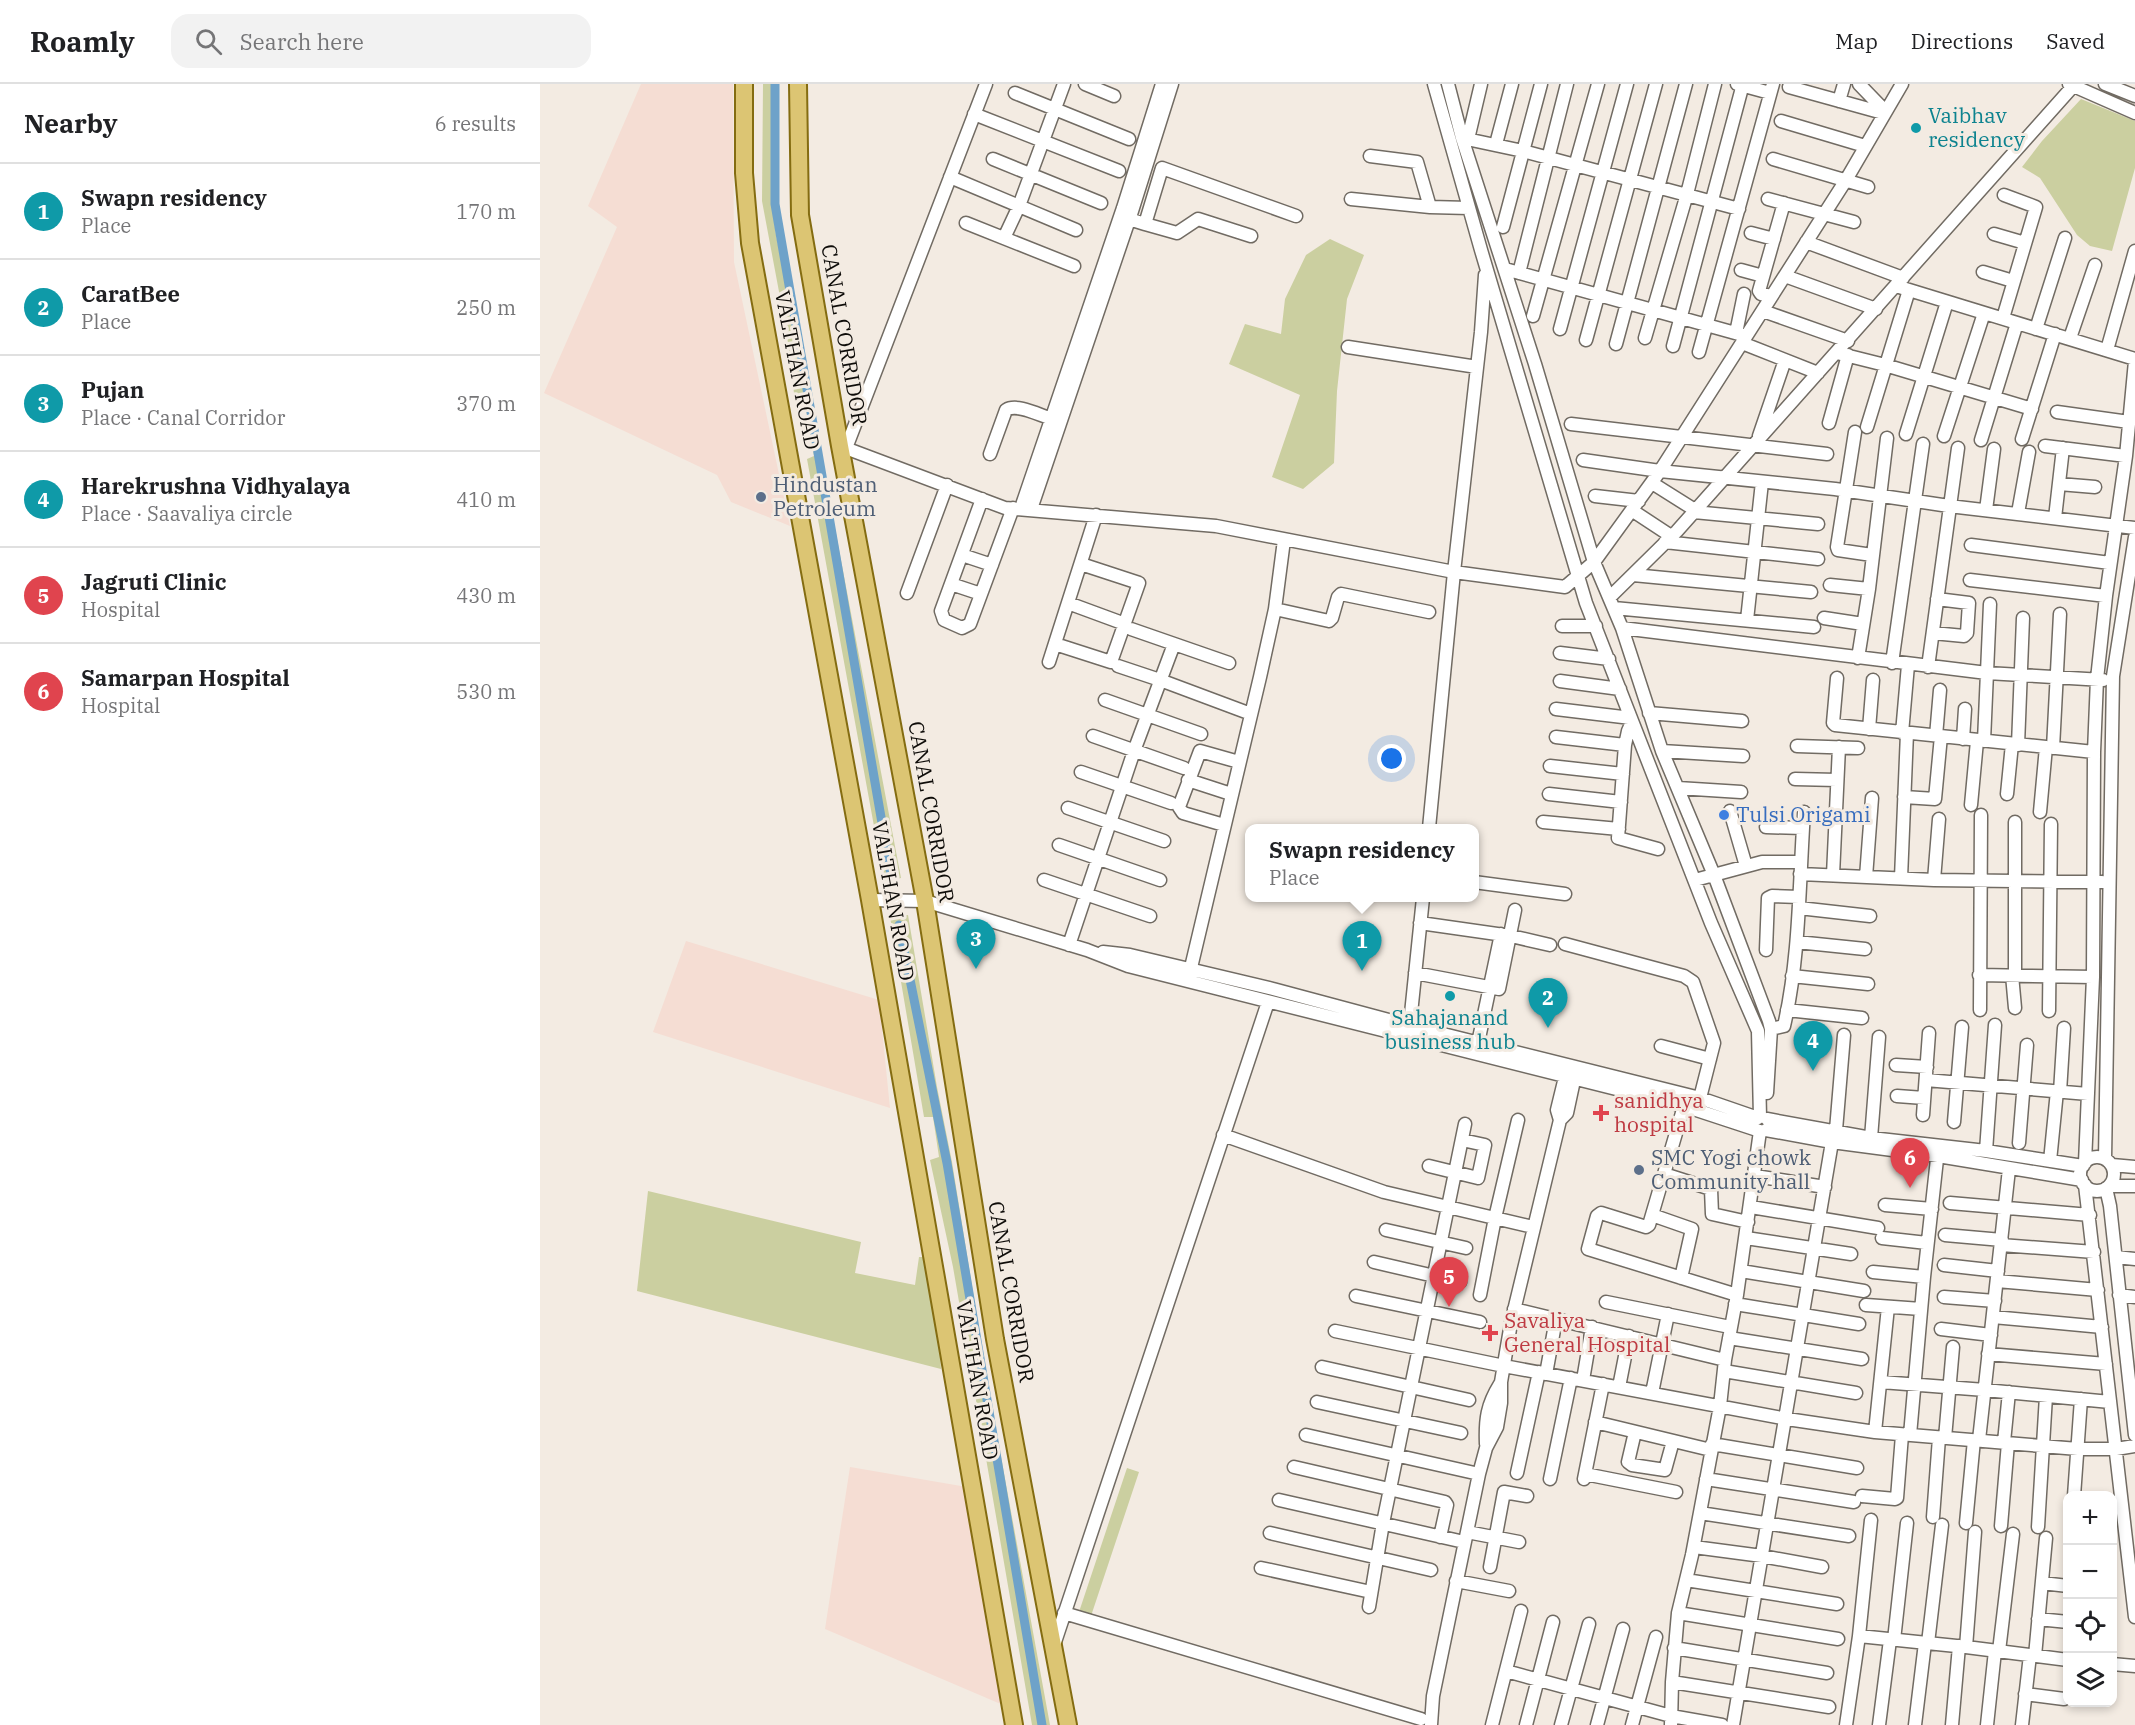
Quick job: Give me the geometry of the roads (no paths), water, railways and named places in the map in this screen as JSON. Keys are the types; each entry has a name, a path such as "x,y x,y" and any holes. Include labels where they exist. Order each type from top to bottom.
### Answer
{"main road":[{"name":"VALTHAN ROAD","path":"744,84 744,173 750,243 870,900 1014,1725"},
{"name":"CANAL CORRIDOR","path":"798,84 800,215 925,901 995,1339 1068,1725"}],"street":[{"path":"986,84 843,447 947,485 980,505 1216,526 1454,572 1565,587 1594,562 1652,483 1682,438 1741,338 1785,276 1902,84"},
{"path":"1004,238 1019,206 1064,84"},
{"path":"1085,84 1114,96"},
{"path":"1022,508 1162,84"},
{"path":"980,505 941,611 944,620 962,628 970,624 1008,521 1022,508 1129,219 1172,84"},
{"path":"1434,84 1577,578 1631,720 1758,1031 1762,1123"},
{"path":"1448,84 1594,562 1622,628 1662,751 1714,875 1770,1029 1762,1123 1751,1207 1724,1365 1720,1406 1694,1547 1678,1613 1671,1720"},
{"path":"1465,138 1481,84"},
{"path":"1496,144 1512,84"},
{"path":"1503,227 1541,84"},
{"path":"1519,273 1568,84"},
{"path":"1533,316 1598,84"},
{"path":"1560,329 1627,84"},
{"path":"1586,340 1656,84"},
{"path":"1616,344 1686,84"},
{"path":"1645,338 1687,195 1715,84"},
{"path":"1839,101 1844,84"},
{"path":"1859,84 1884,112"},
{"path":"2105,84 2135,96"},
{"path":"1673,346 1713,202 1740,85 1772,88 1699,352"},
{"path":"1829,423 1843,354 1848,341 2073,85 2135,113"},
{"path":"1789,87 1805,87 1839,101 1884,112"},
{"path":"1015,93 1129,139"},
{"path":"974,114 1119,171"},
{"path":"1781,122 1865,146"},
{"path":"1465,138 1496,144 1739,209"},
{"path":"1370,156 1417,162 1430,207"},
{"path":"993,159 1101,203"},
{"path":"1773,159 1868,187"},
{"path":"1145,224 1162,168 1296,216"},
{"path":"950,177 1076,230"},
{"path":"2002,318 2036,207 2004,195"},
{"path":"1351,199 1430,207 1469,208"},
{"path":"1768,199 1854,222"},
{"path":"1772,296 1760,292 1784,203"},
{"path":"1129,219 1177,233 1198,219 1251,236"},
{"path":"966,223 1074,266"},
{"path":"1751,233 1773,238"},
{"path":"1994,234 2025,243"},
{"path":"2036,329 2066,238"},
{"path":"1806,242 1900,282 1909,290 2135,360 2126,456 2110,563 2097,679 2094,752 2093,977 2084,1165 2084,1183 2090,1215 2135,1617"},
{"path":"1481,250 1497,244"},
{"path":"2107,350 2130,291 2135,251"},
{"path":"1429,824 1454,572 1481,332 1485,264"},
{"path":"2070,338 2095,266"},
{"path":"1505,269 1707,325 1818,373"},
{"path":"1741,270 1763,276"},
{"path":"1983,272 2013,281"},
{"path":"1785,276 1876,309"},
{"path":"1867,427 1909,290"},
{"path":"1741,338 1744,294"},
{"path":"1906,434 1947,302"},
{"path":"1763,310 1848,341"},
{"path":"1944,436 1984,313"},
{"path":"1981,441 2017,323"},
{"path":"1481,332 1493,330 1506,334"},
{"path":"2022,439 2055,334"},
{"path":"1348,347 1477,367"},
{"path":"1612,602 1633,575 1818,373 1843,354"},
{"path":"1843,354 1886,364 2032,409"},
{"path":"1756,443 1785,360"},
{"path":"990,454 1006,410 1011,407 1052,418"},
{"path":"2056,412 2129,422"},
{"path":"1570,424 1682,438 1756,443 1827,454"},
{"path":"1855,432 1844,491 1837,549 1872,555"},
{"path":"1858,658 1869,589 1887,438"},
{"path":"1892,663 1923,444"},
{"path":"2045,446 2126,456"},
{"path":"1928,667 1958,448"},
{"path":"2055,518 2063,448"},
{"path":"1986,510 1994,449"},
{"path":"2018,513 2029,452"},
{"path":"1582,460 1660,471 1914,499 1949,506 2135,528"},
{"path":"1747,620 1761,482"},
{"path":"1652,483 1694,511 1818,524"},
{"path":"2059,484 2095,487"},
{"path":"907,593 947,485"},
{"path":"1595,496 1636,506 1668,539 1818,559"},
{"path":"1049,662 1096,515"},
{"path":"2135,537 2113,681 2108,1162 2114,1174 2107,1187 2119,1294 2129,1334 2135,1435"},
{"path":"1189,976 1275,609 1284,540"},
{"path":"1971,544 2110,563"},
{"path":"962,555 992,565"},
{"path":"1055,644 1112,662 1128,627 1139,583 1081,564"},
{"path":"1633,575 1811,592"},
{"path":"1970,580 2106,596"},
{"path":"951,584 981,594"},
{"path":"1830,585 1869,589"},
{"path":"1275,609 1329,621 1341,594 1429,612"},
{"path":"1933,633 1964,636 1967,633 1969,603 1937,599"},
{"path":"1612,602 1814,627"},
{"path":"1068,603 1230,663"},
{"path":"1971,805 1981,741 1990,604"},
{"path":"2040,812 2056,678 2060,614"},
{"path":"1824,618 1863,624"},
{"path":"2007,794 2015,745 2022,675 2024,618"},
{"path":"1562,626 1596,626"},
{"path":"1622,628 1908,665 1987,673 2113,681"},
{"path":"1069,945 1134,751 1174,644"},
{"path":"1560,653 1609,659"},
{"path":"1901,879 1908,665"},
{"path":"1118,666 1251,714"},
{"path":"1837,678 1833,723 1904,733 2094,752"},
{"path":"1869,729 1873,680"},
{"path":"1560,681 1620,689"},
{"path":"1904,797 1935,799 1940,690"},
{"path":"1105,700 1201,734"},
{"path":"1556,709 1631,720"},
{"path":"1963,739 1965,709"},
{"path":"1649,713 1742,721"},
{"path":"1631,720 1625,745 1619,840 1658,849"},
{"path":"1094,736 1232,794"},
{"path":"1556,737 1625,745"},
{"path":"1797,746 1858,748"},
{"path":"1833,875 1839,747"},
{"path":"1224,825 1181,811 1179,807 1186,774 1202,750 1239,762"},
{"path":"1662,751 1743,756"},
{"path":"1550,766 1623,774"},
{"path":"1081,772 1171,803"},
{"path":"1795,779 1837,780"},
{"path":"1677,788 1741,792"},
{"path":"1549,794 1621,802"},
{"path":"1866,876 1872,798"},
{"path":"1068,808 1164,841"},
{"path":"1730,811 1746,866"},
{"path":"1770,1029 1784,1026 1792,976 1797,942 1804,812"},
{"path":"1980,1010 1981,815"},
{"path":"1934,880 1939,819"},
{"path":"1543,822 1619,829"},
{"path":"2015,822 2015,1008"},
{"path":"2049,1011 2051,824"},
{"path":"1766,827 1803,828"},
{"path":"1059,845 1160,880"},
{"path":"1695,880 1766,861 1833,875 1934,880 2110,882"},
{"path":"1044,880 1150,916"},
{"path":"1479,883 1565,894"},
{"path":"1766,950 1769,897 1870,916"},
{"path":"870,900 925,901 1087,950 1130,955 1268,1002 1409,1032 1571,1072 1700,1098 1762,1123"},
{"path":"1409,1032 1422,902"},
{"path":"1415,973 1489,988 1500,988 1506,935 1515,910"},
{"path":"1420,923 1506,935 1550,945"},
{"path":"1797,942 1865,949"},
{"path":"1565,944 1684,976 1693,982 1713,1040 1700,1098"},
{"path":"1979,975 2093,977"},
{"path":"1189,976 1273,989 1409,1032 1478,1042 1684,1106 1762,1123 1938,1151 1986,1151 2084,1165 2094,1157 2135,1167"},
{"path":"1792,976 1868,984"},
{"path":"1478,1042 1489,988"},
{"path":"1053,1646 1268,1002"},
{"path":"1786,1010 1862,1018"},
{"path":"1986,1151 1995,1025"},
{"path":"1954,1122 1962,1027"},
{"path":"2050,1161 2064,1028"},
{"path":"1923,1115 1929,1033"},
{"path":"1733,1725 1834,1136 1844,1035"},
{"path":"1871,1137 1879,1037"},
{"path":"2019,1143 2027,1045"},
{"path":"1661,1046 1710,1059"},
{"path":"1896,1065 1958,1082 2088,1094"},
{"path":"1064,1613 1424,1723 1433,1696 1486,1448 1485,1422 1490,1400 1501,1382 1514,1309 1533,1227 1560,1120 1567,1113 1571,1072"},
{"path":"1897,1096 1924,1098"},
{"path":"1684,1106 1649,1225 1646,1227 1599,1214 1588,1249 1681,1278 1736,1300 1859,1324"},
{"path":"1480,1295 1518,1120"},
{"path":"1369,1607 1383,1523 1465,1124"},
{"path":"1223,1135 1384,1192 1533,1227"},
{"path":"1834,1136 1871,1137 2009,1169 2084,1183 2095,1190 2135,1186"},
{"path":"1429,1166 1477,1178 1485,1145 1462,1140"},
{"path":"1706,1479 1858,1499 1897,1498 1914,1385 1938,1151"},
{"path":"1966,1523 1976,1440 1985,1390 2009,1169"},
{"path":"1664,1174 1711,1189 1712,1214 1748,1222"},
{"path":"1755,1176 1825,1187"},
{"path":"1950,1203 2090,1215"},
{"path":"1885,1205 1932,1209"},
{"path":"1751,1207 1820,1218 1927,1243"},
{"path":"1652,1215 1692,1229 1681,1278"},
{"path":"1386,1230 1466,1248"},
{"path":"1945,1234 2002,1243 2094,1252"},
{"path":"1746,1238 1851,1254"},
{"path":"2116,1257 2135,1259"},
{"path":"1374,1262 1460,1282"},
{"path":"1944,1265 1998,1276 2098,1290"},
{"path":"1741,1271 1864,1291"},
{"path":"1873,1272 1924,1277"},
{"path":"2119,1294 2135,1297"},
{"path":"1356,1296 1480,1322"},
{"path":"1944,1297 1995,1301"},
{"path":"1606,1302 1668,1314 1729,1333 1798,1350 1862,1359"},
{"path":"1866,1305 1921,1309"},
{"path":"1875,1432 1888,1307"},
{"path":"1514,1309 1629,1336 1793,1383 1856,1393"},
{"path":"1652,1393 1668,1314"},
{"path":"1993,1317 2102,1327"},
{"path":"1517,1473 1556,1319"},
{"path":"1550,1479 1592,1327"},
{"path":"1941,1329 1991,1335"},
{"path":"1335,1331 1504,1366 1786,1419 1875,1432 2078,1449 2116,1449 2135,1446"},
{"path":"1619,1387 1629,1336"},
{"path":"1915,1725 1927,1643 1942,1438 1950,1387 1953,1347"},
{"path":"1988,1354 2106,1364"},
{"path":"1322,1367 1468,1400"},
{"path":"1881,1382 2110,1402"},
{"path":"1603,1384 1584,1477 1676,1492"},
{"path":"2001,1526 2009,1392"},
{"path":"2038,1527 2046,1396"},
{"path":"2074,1491 2081,1399"},
{"path":"1317,1402 1461,1433"},
{"path":"1595,1422 1672,1441 1857,1468"},
{"path":"1635,1432 1628,1462 1632,1465 1665,1470 1672,1441"},
{"path":"1306,1435 1479,1474"},
{"path":"1294,1467 1447,1503 1440,1537"},
{"path":"1490,1567 1504,1492 1527,1496"},
{"path":"1279,1500 1440,1537 1495,1537 1519,1542"},
{"path":"1700,1513 1849,1536"},
{"path":"1846,1725 1859,1636 1871,1520"},
{"path":"1880,1725 1907,1523"},
{"path":"1952,1725 1975,1532"},
{"path":"1270,1533 1431,1570"},
{"path":"1987,1725 2013,1534"},
{"path":"2022,1725 2038,1619 2046,1538"},
{"path":"1694,1547 1822,1567"},
{"path":"1261,1568 1371,1592"},
{"path":"1686,1580 1837,1604"},
{"path":"1456,1581 1509,1591"},
{"path":"2042,1583 2063,1586"},
{"path":"1492,1725 1521,1611"},
{"path":"1678,1613 1838,1639"},
{"path":"2038,1619 2063,1622"},
{"path":"1527,1725 1553,1622"},
{"path":"1561,1725 1589,1624"},
{"path":"1596,1725 1623,1629"},
{"path":"1859,1636 2063,1659"},
{"path":"1632,1725 1656,1637"},
{"path":"1674,1648 1827,1673"},
{"path":"2117,1664 2135,1666"},
{"path":"1506,1671 1604,1696 1671,1720 1722,1725"},
{"path":"1672,1682 1829,1707"},
{"path":"2025,1695 2063,1699"}],"waterway":[{"path":"775,84 775,204 891,875"},
{"path":"899,925 947,1163 1042,1725"}],"place":[{"name":"Vaibhav residency","path":"1916,128"},
{"name":"Hindustan Petroleum","path":"761,497"},
{"name":"Tulsi Origami","path":"1724,815"},
{"name":"Pujan","path":"976,969"},
{"name":"Swapn residency","path":"1362,971"},
{"name":"Sahajanand business hub","path":"1450,996"},
{"name":"CaratBee","path":"1548,1028"},
{"name":"Harekrushna Vidhyalaya","path":"1813,1071"},
{"name":"sanidhya hospital","path":"1601,1113"},
{"name":"SMC Yogi chowk Community hall","path":"1639,1170"},
{"name":"Samarpan Hospital","path":"1910,1188"},
{"name":"Jagruti Clinic","path":"1449,1307"},
{"name":"Savaliya General Hospital","path":"1490,1333"}]}
